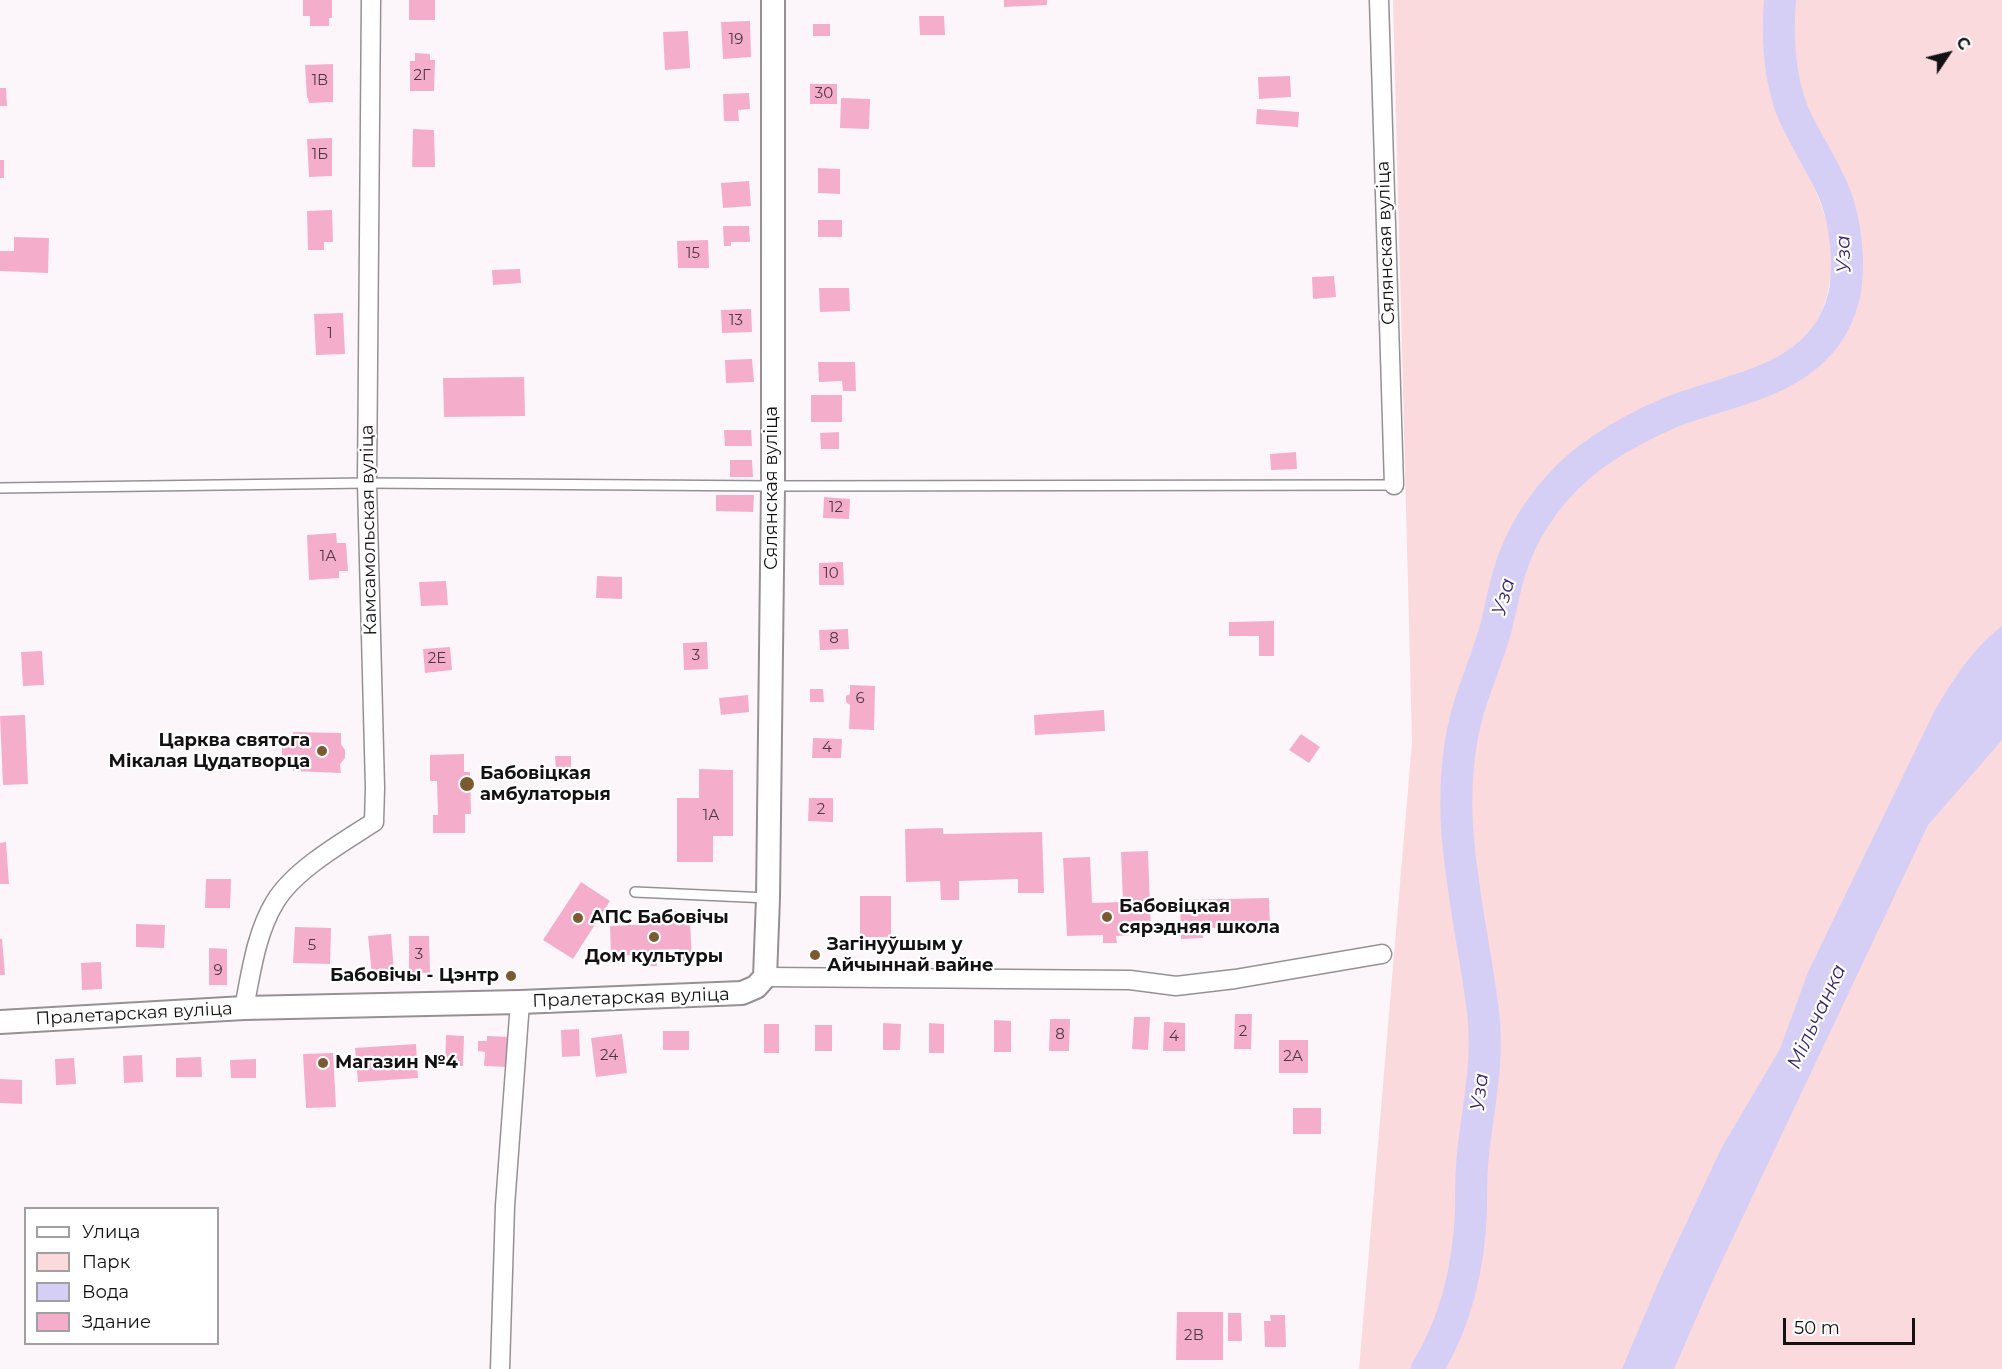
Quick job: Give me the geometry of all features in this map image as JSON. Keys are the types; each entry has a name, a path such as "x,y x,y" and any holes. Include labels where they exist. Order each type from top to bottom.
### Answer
{"street":[{"name":"Камсамольская вуліца","path":"244,1008 256,948 275,902 299,875 336,846 374,822 367,483 371,0"},
{"name":"Сялянская вуліца","path":"765,977 773,486 773,0"},
{"name":"Сялянская вуліца","path":"1379,0 1394,485"},
{"path":"765,977 1130,980 1176,986 1235,979 1382,954"},
{"name":"Пралетарская вуліца","path":"0,1022 244,1008 520,1002 742,993 756,987 765,977"},
{"name":"Пралетарская вуліца","path":"500,1369 505,1206 520,1002"}],"lane":[{"path":"0,488 367,483 773,486 1394,485"},
{"path":"635,892 768,898"}],"green space":[{"path":"1393,0 1765,0 1766,61 1773,92 1783,120 1822,206 1832,250 1831,274 1826,299 1816,322 1803,340 1787,354 1749,373 1666,403 1612,430 1595,440 1564,465 1536,497 1514,533 1499,571 1448,746 1471,749 1523,563 1540,529 1563,499 1593,471 1648,436 1771,388 1810,367 1829,353 1846,324 1853,304 1856,281 1856,233 1844,187 1810,119 1798,85 1793,43 1795,0 2002,0 2002,1369 1359,1369 1412,742"}],"water":[{"name":"Мільчанка","path":"2002,626 2002,740 1928,825 1712,1282 1674,1369 1622,1369 1659,1281 1722,1147 1780,1049 1808,972 1934,712 1972,655"}],"building":[{"path":"303,0 332,0 332,18 329,18 329,26 310,26 310,16 303,16"},
{"path":"409,0 435,0 435,20 409,20"},
{"path":"1004,0 1047,0 1047,5 1004,7"},
{"path":"919,16 944,16 945,35 920,35"},
{"path":"750,21 751,57 723,59 721,22"},
{"path":"813,24 830,24 830,36 813,36"},
{"path":"688,31 690,68 665,70 663,32"},
{"path":"415,53 430,54 430,60 435,60 434,91 410,91 410,61 415,61"},
{"path":"333,64 333,102 309,103 305,65"},
{"path":"1290,76 1291,97 1259,99 1258,77"},
{"path":"810,84 837,84 837,104 810,104"},
{"path":"0,88 6,88 7,106 0,106"},
{"path":"749,93 750,109 738,110 739,121 724,121 723,94"},
{"path":"841,98 870,99 869,129 840,128"},
{"path":"1257,109 1299,112 1298,127 1256,124"},
{"path":"413,129 434,130 435,167 412,167"},
{"path":"332,138 332,176 309,177 307,139"},
{"path":"0,160 4,160 4,178 0,178"},
{"path":"818,168 840,169 840,194 818,193"},
{"path":"749,181 751,206 723,208 721,183"},
{"path":"332,210 333,242 324,242 324,250 308,250 307,211"},
{"path":"818,220 842,220 842,237 818,237"},
{"path":"723,226 749,226 750,242 731,242 731,246 724,246"},
{"path":"14,237 49,238 48,273 0,271 0,251 14,251"},
{"path":"708,240 709,268 678,268 677,241"},
{"path":"520,269 521,283 493,285 492,270"},
{"path":"1334,276 1336,297 1313,299 1312,277"},
{"path":"819,288 849,288 850,311 820,312"},
{"path":"751,309 752,332 722,333 721,310"},
{"path":"343,313 345,354 316,355 314,314"},
{"path":"752,359 754,382 726,383 725,360"},
{"path":"818,362 855,362 856,391 843,391 842,381 819,382"},
{"path":"524,377 525,416 444,417 443,378"},
{"path":"811,395 842,395 842,422 811,422"},
{"path":"724,430 751,430 752,446 725,446"},
{"path":"839,432 839,449 821,449 820,433"},
{"path":"1296,452 1297,469 1271,470 1270,454"},
{"path":"730,460 752,460 753,477 730,477"},
{"path":"716,495 754,495 753,512 716,511"},
{"path":"824,497 850,499 849,519 823,518"},
{"path":"336,533 337,543 346,543 348,571 339,571 339,578 309,580 307,535"},
{"path":"843,562 844,585 819,585 819,563"},
{"path":"597,576 622,577 622,599 596,598"},
{"path":"446,581 448,605 421,606 419,582"},
{"path":"1274,621 1274,656 1259,656 1259,636 1229,636 1229,622"},
{"path":"848,629 849,649 820,650 819,630"},
{"path":"707,642 708,669 684,670 683,643"},
{"path":"450,647 452,670 425,673 423,649"},
{"path":"42,651 44,685 23,686 21,652"},
{"path":"850,685 875,686 874,730 849,729 850,705 846,702 846,696 850,694"},
{"path":"810,689 823,689 824,702 810,702"},
{"path":"748,695 749,712 721,715 719,698"},
{"path":"1104,710 1105,731 1035,735 1034,715"},
{"path":"25,715 28,784 3,785 0,716"},
{"path":"293,732 341,733 345,758 340,764 341,773 293,771 294,761 282,760 282,745 293,745"},
{"path":"1301,734 1320,747 1309,763 1289,750"},
{"path":"813,738 842,739 841,758 812,758"},
{"path":"464,754 464,772 470,772 471,814 465,814 465,833 433,833 433,815 438,815 437,781 430,781 430,755"},
{"path":"555,756 571,756 571,770 556,770"},
{"path":"699,769 733,770 733,836 713,836 713,862 677,862 677,798 699,798"},
{"path":"809,798 833,798 833,822 808,821"},
{"path":"943,828 943,834 1042,832 1044,893 1018,893 1018,879 959,881 959,900 941,900 940,881 906,882 905,829"},
{"path":"6,842 9,884 0,884 0,843"},
{"path":"1148,851 1151,934 1116,936 1117,943 1103,943 1103,935 1067,936 1063,858 1090,857 1092,903 1123,902 1121,852"},
{"path":"206,879 231,879 230,908 205,908"},
{"path":"581,882 610,901 573,959 543,940"},
{"path":"860,896 891,896 891,937 860,937"},
{"path":"1269,898 1270,927 1203,928 1203,938 1181,939 1180,900"},
{"path":"678,911 678,921 690,921 692,961 680,962 679,949 656,950 657,966 643,966 643,954 611,956 610,926 649,924 648,913"},
{"path":"136,924 165,925 164,948 136,947"},
{"path":"295,927 331,928 330,964 293,963"},
{"path":"391,934 394,973 372,975 368,936"},
{"path":"409,936 429,936 430,973 409,973"},
{"path":"0,939 2,939 5,975 0,975"},
{"path":"209,948 227,949 227,985 209,985"},
{"path":"101,962 102,989 82,990 81,963"},
{"path":"1235,1014 1252,1014 1251,1049 1234,1049"},
{"path":"1134,1017 1150,1017 1148,1050 1132,1049"},
{"path":"1050,1019 1070,1019 1069,1051 1049,1051"},
{"path":"994,1020 1011,1021 1011,1052 994,1052"},
{"path":"1164,1022 1185,1023 1185,1051 1163,1051"},
{"path":"883,1023 901,1024 900,1050 883,1050"},
{"path":"929,1023 944,1024 944,1053 929,1053"},
{"path":"764,1024 779,1024 779,1053 764,1053"},
{"path":"815,1025 832,1025 832,1051 815,1051"},
{"path":"579,1029 580,1056 562,1057 561,1030"},
{"path":"663,1031 689,1031 689,1050 663,1050"},
{"path":"622,1034 627,1073 596,1077 591,1038"},
{"path":"446,1035 464,1036 463,1066 445,1066"},
{"path":"487,1036 510,1037 509,1067 484,1066 485,1052 478,1051 478,1041 487,1041"},
{"path":"1279,1040 1308,1040 1308,1073 1279,1073"},
{"path":"416,1044 418,1078 358,1082 355,1048"},
{"path":"333,1053 336,1107 306,1108 303,1054"},
{"path":"142,1055 143,1082 124,1083 123,1056"},
{"path":"201,1057 202,1077 176,1077 176,1058"},
{"path":"74,1058 76,1084 56,1085 55,1059"},
{"path":"256,1059 256,1078 231,1078 230,1060"},
{"path":"0,1079 22,1080 22,1104 0,1103"},
{"path":"1293,1108 1321,1108 1321,1134 1293,1134"},
{"path":"1177,1312 1223,1312 1223,1360 1176,1360"},
{"path":"1228,1313 1241,1313 1242,1341 1228,1341"},
{"path":"1270,1315 1285,1315 1286,1347 1265,1347 1264,1321 1271,1321"}],"waterway":[{"name":"Уза","path":"1427,1369 1446,1332 1464,1272 1470,1231 1471,1175 1485,1048 1483,1012 1460,863 1456,788 1459,751 1467,714 1492,641 1516,553 1542,507 1569,475 1582,464 1609,444 1654,420 1749,387 1797,363 1817,346 1833,324 1844,296 1847,257 1845,233 1836,197 1792,110 1784,83 1780,55 1780,0"}],"place":[{"name":"Царква святога Мікалая Цудатворца","path":"322,751"},
{"name":"Бабовіцкая амбулаторыя","path":"467,784"},
{"name":"Бабовіцкая сярэдняя школа","path":"1107,917"},
{"name":"АПС Бабовічы","path":"578,918"},
{"name":"Дом культуры","path":"654,937"},
{"name":"Загінуўшым у Айчыннай вайне","path":"815,955"},
{"name":"Бабовічы - Цэнтр","path":"511,976"},
{"name":"Магазин №4","path":"323,1063"}]}
